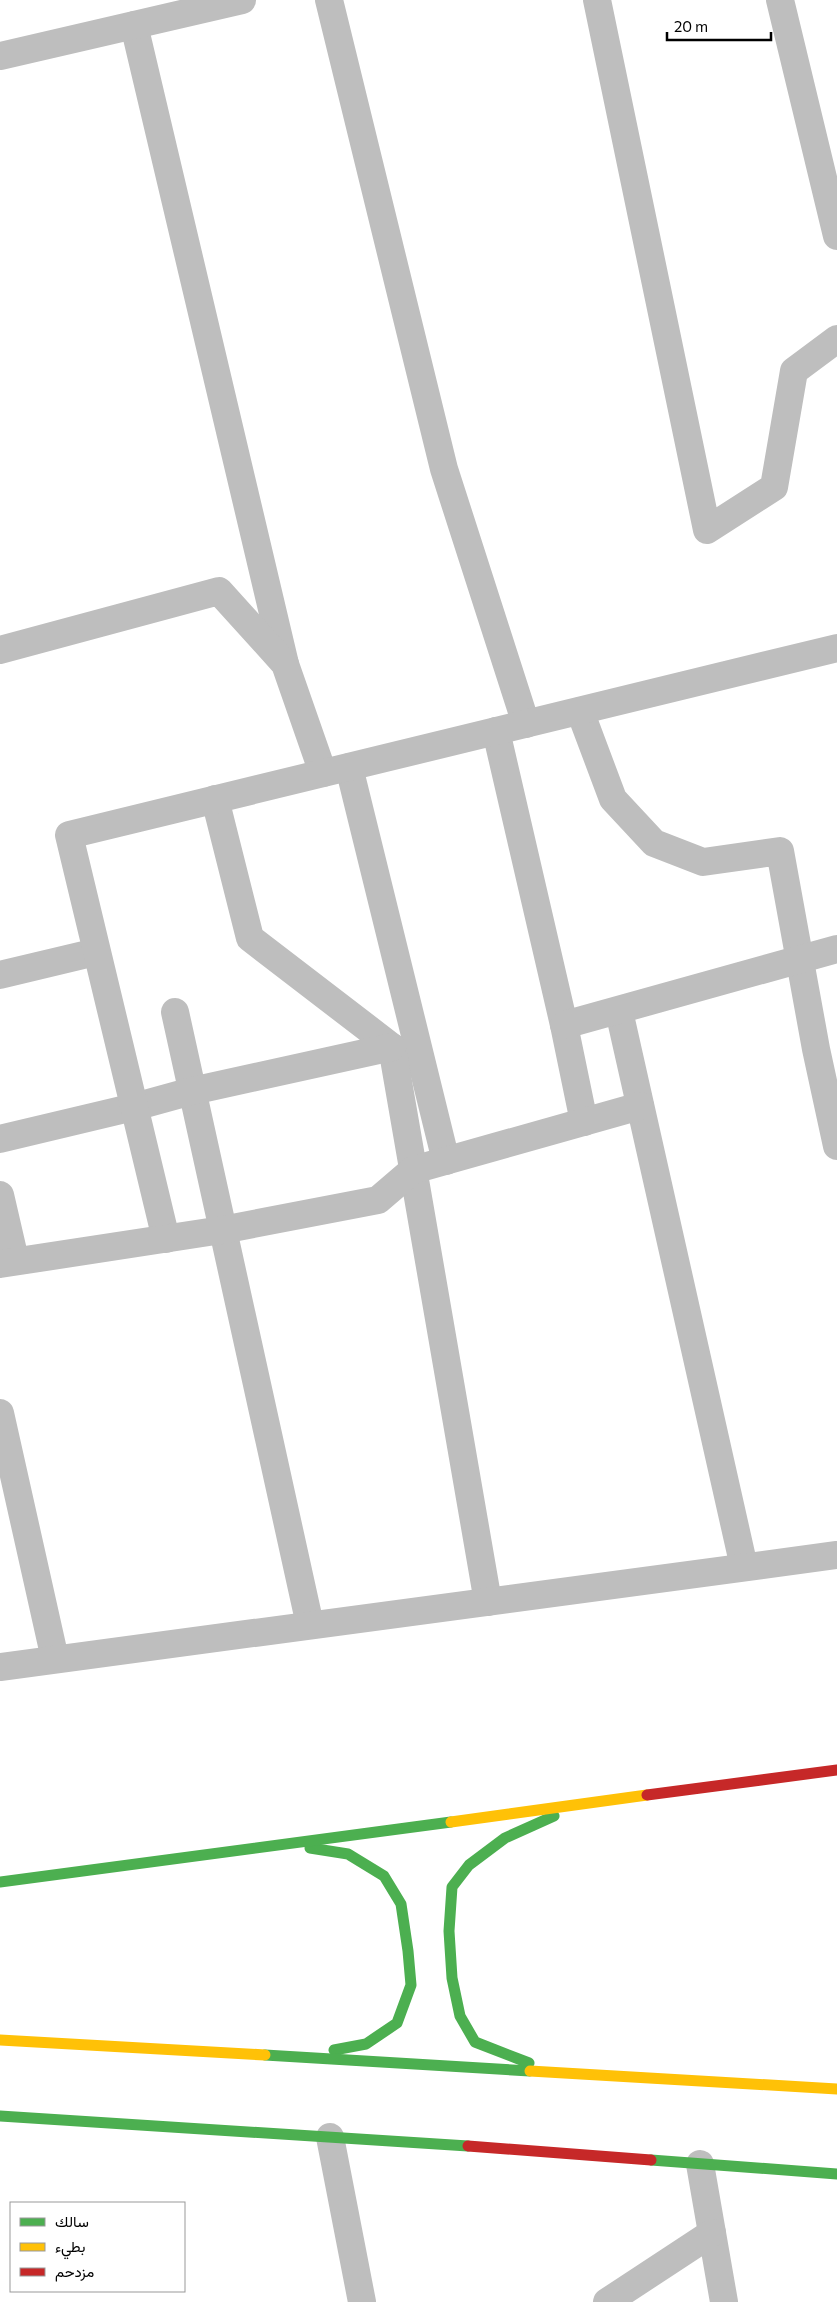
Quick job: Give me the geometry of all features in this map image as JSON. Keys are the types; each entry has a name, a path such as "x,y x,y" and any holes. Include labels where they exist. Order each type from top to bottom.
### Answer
{"main road":[{"path":"0,1882 837,1770"},
{"path":"551,2072 475,2042 460,2016 452,1978 449,1931 452,1887 469,1865 505,1838 580,1804"},
{"path":"284,1844 348,1854 384,1876 401,1904 408,1951 411,1985 397,2023 366,2044 304,2057"},
{"path":"0,2040 837,2089"},
{"path":"0,2116 330,2137 837,2174"}],"street":[{"path":"0,56 242,0"},
{"path":"329,0 444,469 526,724"},
{"path":"597,0 707,530 774,487 794,371 837,339"},
{"path":"780,0 837,236"},
{"path":"134,25 285,664 323,773"},
{"path":"0,650 219,592 285,664"},
{"path":"166,1239 69,835 837,648"},
{"path":"580,711 613,799 654,843 702,862 780,850 800,958 827,1047 837,1146"},
{"path":"496,731 564,1025 584,1122"},
{"path":"349,767 446,1161"},
{"path":"216,799 250,938 392,1047 488,1602"},
{"path":"564,1025 837,949"},
{"path":"0,975 96,952"},
{"path":"619,1011 744,1567"},
{"path":"175,1012 310,1625"},
{"path":"0,1139 192,1091 392,1047"},
{"path":"0,1195 8,1262 222,1230 378,1200 412,1170 640,1106"},
{"path":"0,1413 55,1659"},
{"path":"0,1667 837,1555"},
{"path":"330,2137 362,2302"},
{"path":"700,2164 724,2302"},
{"path":"607,2302 712,2233"}],"traffic: fast":[{"path":"529,2063 475,2042 460,2016 452,1978 449,1931 452,1887 469,1865 505,1838 554,1816"},
{"path":"0,1882 451,1822"},
{"path":"310,1848 348,1854 384,1876 401,1904 408,1951 411,1985 397,2023 366,2044 334,2050"},
{"path":"265,2055 530,2071"},
{"path":"0,2116 468,2146"},
{"path":"651,2160 837,2174"}],"traffic: slow":[{"path":"451,1822 647,1795"},
{"path":"0,2040 265,2055"},
{"path":"530,2071 837,2089"}],"traffic: jam":[{"path":"647,1795 837,1770"},
{"path":"468,2146 651,2160"}]}
